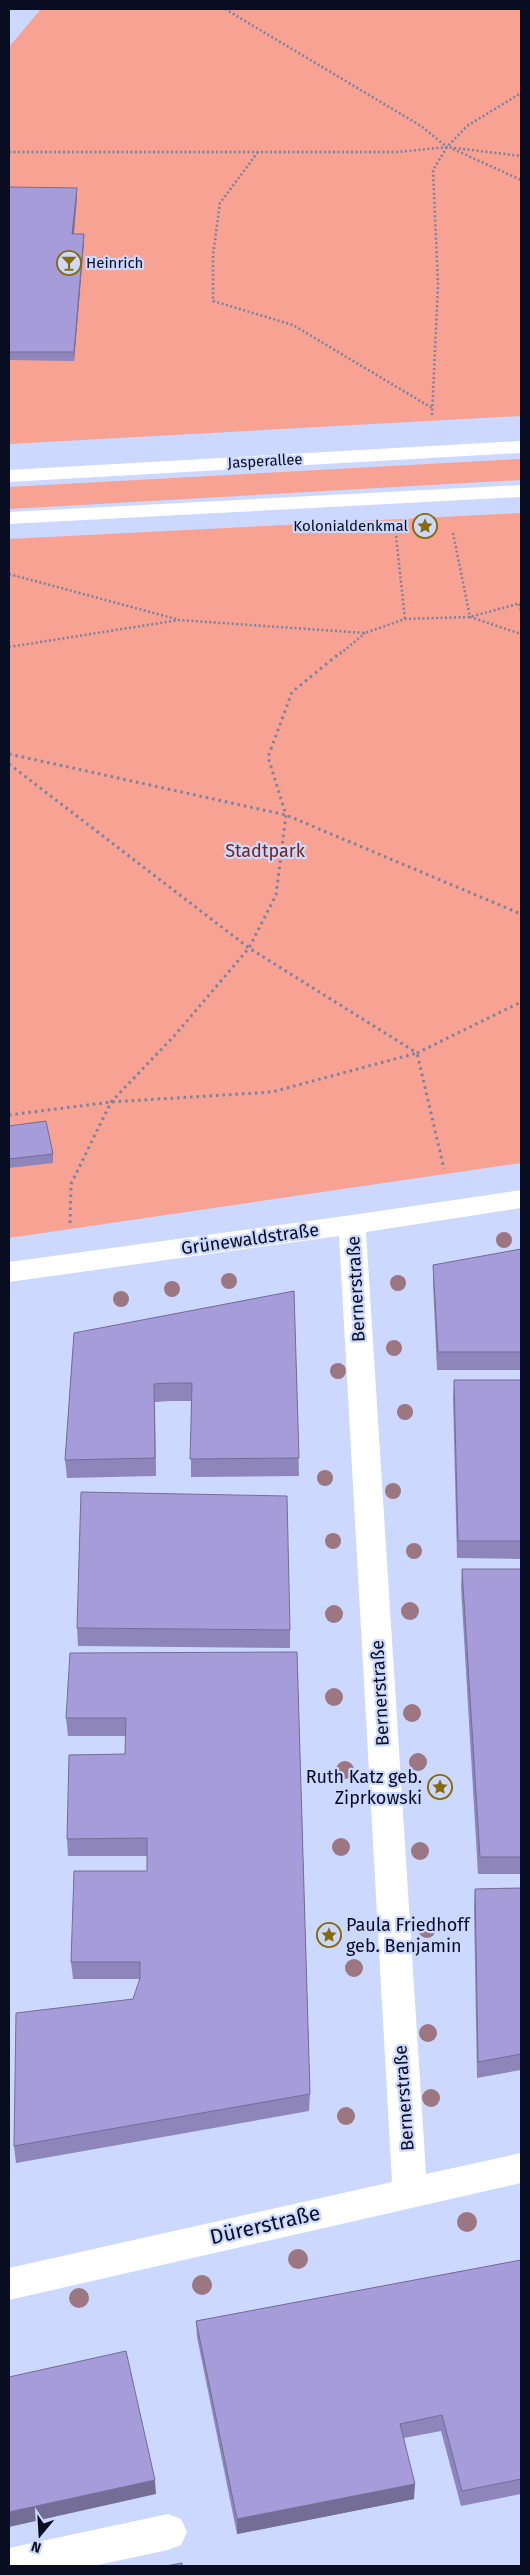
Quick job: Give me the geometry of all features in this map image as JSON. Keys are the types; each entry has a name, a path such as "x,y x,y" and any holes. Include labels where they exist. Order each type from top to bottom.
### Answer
{"street":[{"name":"Jasperallee","path":"9,476 521,447"},
{"path":"9,518 521,491"},
{"name":"Grünewaldstraße","path":"9,1272 352,1225 521,1199"},
{"name":"Bernerstraße","path":"352,1225 410,2192"},
{"name":"Dürerstraße","path":"9,2284 521,2168"},
{"path":"9,2566 168,2532"}],"path":[{"path":"225,9 421,126 447,147 487,163 521,180"},
{"path":"432,418 438,284 433,170 447,147 468,126 521,93"},
{"path":"9,152 398,152 447,147 521,156"},
{"path":"258,152 220,203 213,255 213,301 293,325 432,408"},
{"path":"453,532 470,617"},
{"path":"396,534 405,619"},
{"path":"9,574 179,620 365,632"},
{"path":"70,1233 71,1184 111,1102 175,1035 249,948 276,895 286,815 268,758 292,692 365,632 405,619 470,617 520,604 521,612"},
{"path":"470,617 521,634"},
{"path":"9,647 179,620"},
{"path":"9,754 286,815 521,914"},
{"path":"9,764 249,948 417,1053 446,1178"},
{"path":"9,1116 111,1102 272,1092 417,1053 521,1002"}],"green space":[{"path":"41,9 521,9 521,416 9,444 9,47"},
{"path":"521,459 521,480 9,509 9,487"},
{"name":"Stadtpark","path":"521,513 521,1163 9,1238 9,539"}],"building":[{"path":"9,187 77,188 72,234 84,234 74,352 9,352"},
{"path":"46,1121 53,1154 9,1159 9,1126"},
{"path":"521,1249 521,1352 438,1352 433,1265"},
{"path":"294,1291 299,1458 190,1459 192,1383 170,1383 154,1384 155,1458 65,1460 74,1333"},
{"path":"454,1380 521,1380 521,1541 458,1541"},
{"path":"81,1492 287,1496 290,1630 77,1628"},
{"path":"462,1569 521,1569 521,1857 480,1857"},
{"path":"297,1652 310,2094 14,2146 16,2013 133,1999 140,1978 140,1962 71,1962 74,1871 147,1871 147,1838 67,1839 69,1755 125,1754 126,1718 66,1718 70,1653"},
{"path":"521,1888 521,2054 478,2062 475,1889"},
{"path":"521,2260 521,2479 462,2491 442,2415 400,2424 415,2484 237,2519 196,2321"},
{"path":"126,2351 155,2480 9,2512 9,2377"},
{"path":"182,2563 182,2566 166,2566"}],"place":[{"name":"Heinrich","path":"69,263"},
{"name":"Kolonialdenkmal","path":"425,526"},
{"name":"Ruth Katz geb. Ziprkowski","path":"440,1787"},
{"name":"Paula Friedhoff geb. Benjamin","path":"329,1935"}]}
